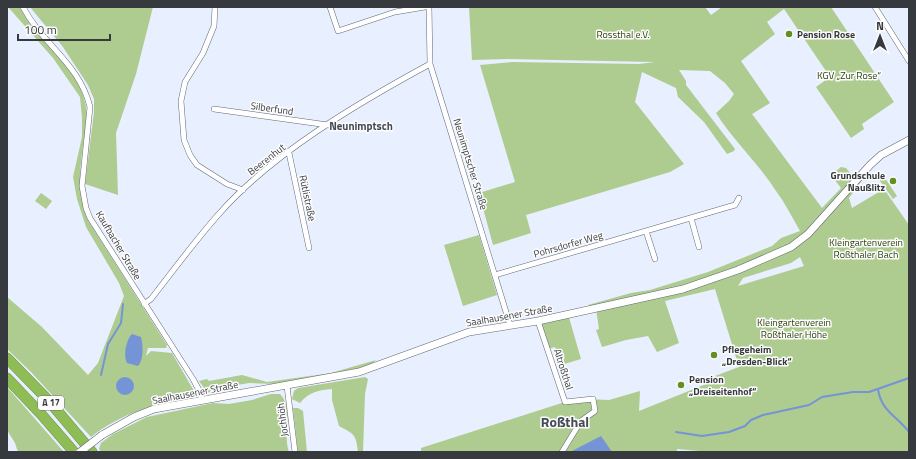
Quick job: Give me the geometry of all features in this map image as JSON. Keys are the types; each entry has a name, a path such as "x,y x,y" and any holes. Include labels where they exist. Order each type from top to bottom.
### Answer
{"highway":[{"name":"A 17","path":"7,358 54,407 92,452"},
{"name":"A 17","path":"7,378 74,452"}],"street":[{"name":"Kaufbacher Straße","path":"23,7 78,76 88,97 90,108 82,186 86,208 90,218 193,379 200,392 202,400"},
{"path":"215,7 214,26 203,53 185,82 181,102 184,140 190,155 197,165 227,184 243,190"},
{"path":"330,7 338,31 395,12 425,7"},
{"name":"Neunimptscher Straße","path":"429,7 430,64 510,325"},
{"path":"875,7 909,62"},
{"name":"Beerenhut","path":"144,304 151,299 218,215 243,190 289,153 328,125 382,90 430,64"},
{"name":"Silberfund","path":"214,109 328,125"},
{"name":"Saalhausener Straße","path":"80,452 118,424 144,412 202,400 287,386 372,368 443,340 469,332 538,321 683,289 745,267 792,248 808,234 870,165 881,155 909,140"},
{"name":"Rütlistraße","path":"289,153 309,248"},
{"name":"Pohrsdorfer Weg","path":"495,275 735,205 739,198"},
{"path":"691,218 699,247"},
{"path":"646,231 655,259"},
{"name":"Altroßthal","path":"538,321 565,402 593,399 595,411 581,421 562,452"},
{"name":"Jochhöh","path":"287,386 295,452"}],"green space":[{"path":"8,7 20,7 27,19 66,65 81,89 85,102 86,124 80,180 82,201 89,222 167,345 166,348 148,348 146,356 151,351 172,353 194,391 190,397 163,403 125,416 113,422 91,437 31,372 7,349 7,297 42,327 88,375 98,363 124,296 119,283 86,227 77,199 73,177 82,137 80,97 53,58"},
{"path":"30,7 153,7 136,74 116,133 118,195 85,184 94,112 94,99 88,85 63,47"},
{"path":"469,7 705,7 711,15 722,7 831,7 894,102 862,124 864,129 851,138 816,87 830,77 784,9 767,22 775,34 741,61 770,103 752,114 822,208 841,188 831,175 841,167 846,168 855,179 870,165 867,181 863,179 849,198 852,208 884,189 909,225 909,452 710,452 677,449 677,452 421,452 421,448 565,402 586,399 609,400 640,391 639,411 716,380 715,376 739,367 715,289 665,301 679,343 657,352 648,336 626,340 602,347 596,330 599,329 596,309 588,305 631,293 650,290 708,272 772,246 781,238 800,231 769,181 730,133 716,113 734,94 725,83 710,71 679,70 686,81 686,85 735,149 734,151 727,154 704,122 678,97 676,88 642,72 635,102 684,164 670,172 526,215 531,233 493,245 479,193 515,182 480,65 512,62 639,64 655,62 507,59 472,60","holes":["800,257 804,266 738,286 743,278 791,263"]},
{"path":"883,175 897,196 893,199 878,178"},
{"path":"41,193 52,201 46,209 35,201"},
{"path":"479,235 497,295 463,306 444,245"},
{"path":"568,314 581,359 561,365 555,347 548,349 538,321"},
{"path":"376,360 370,366 276,384 249,383 231,386 214,393 207,392 199,381 207,379 209,381 242,375 267,382 331,373"},
{"path":"365,377 368,379 365,394 363,452 358,452 353,435 339,426 332,400 332,389 314,392 303,399 300,403 292,399 294,391 298,388"},
{"path":"7,387 64,452 18,452 15,443 7,430"},
{"path":"271,394 280,394 287,407 287,445 289,452 101,452 99,449 101,443 113,434 147,417 213,403 229,404 252,400"},
{"path":"293,408 298,408 303,411 307,452 298,452"}],"water":[{"path":"132,334 141,337 142,341 142,356 138,366 127,363 126,360 125,352"},
{"path":"121,377 129,377 134,382 132,393 129,395 121,395 116,390 116,382"},
{"path":"601,436 612,452 571,452 572,451"}],"waterway":[{"path":"101,375 108,344 121,323 123,304"},
{"path":"676,432 702,436 729,432 745,426 751,420 763,415 809,405 822,397 853,392 869,392 909,378"},
{"path":"878,389 882,403 909,432"}],"place":[{"name":"Pension Rose","path":"789,34"},
{"name":"Grundschule Naußlitz","path":"893,181"},
{"name":"Pflegeheim „Dresden-Blick“","path":"714,355"},
{"name":"Pension „Dreiseitenhof“","path":"681,385"}],"district":[{"name":"Neunimptsch","path":"361,126"},
{"name":"Roßthal","path":"565,422"}],"park label":[{"name":"Rossthal e.V.","path":"623,34"},
{"name":"KGV „Zur Rose“","path":"849,75"},
{"name":"Kleingartenverein Roßthaler Bach","path":"866,248"},
{"name":"Kleingartenverein Roßthaler Höhe","path":"794,328"}]}
